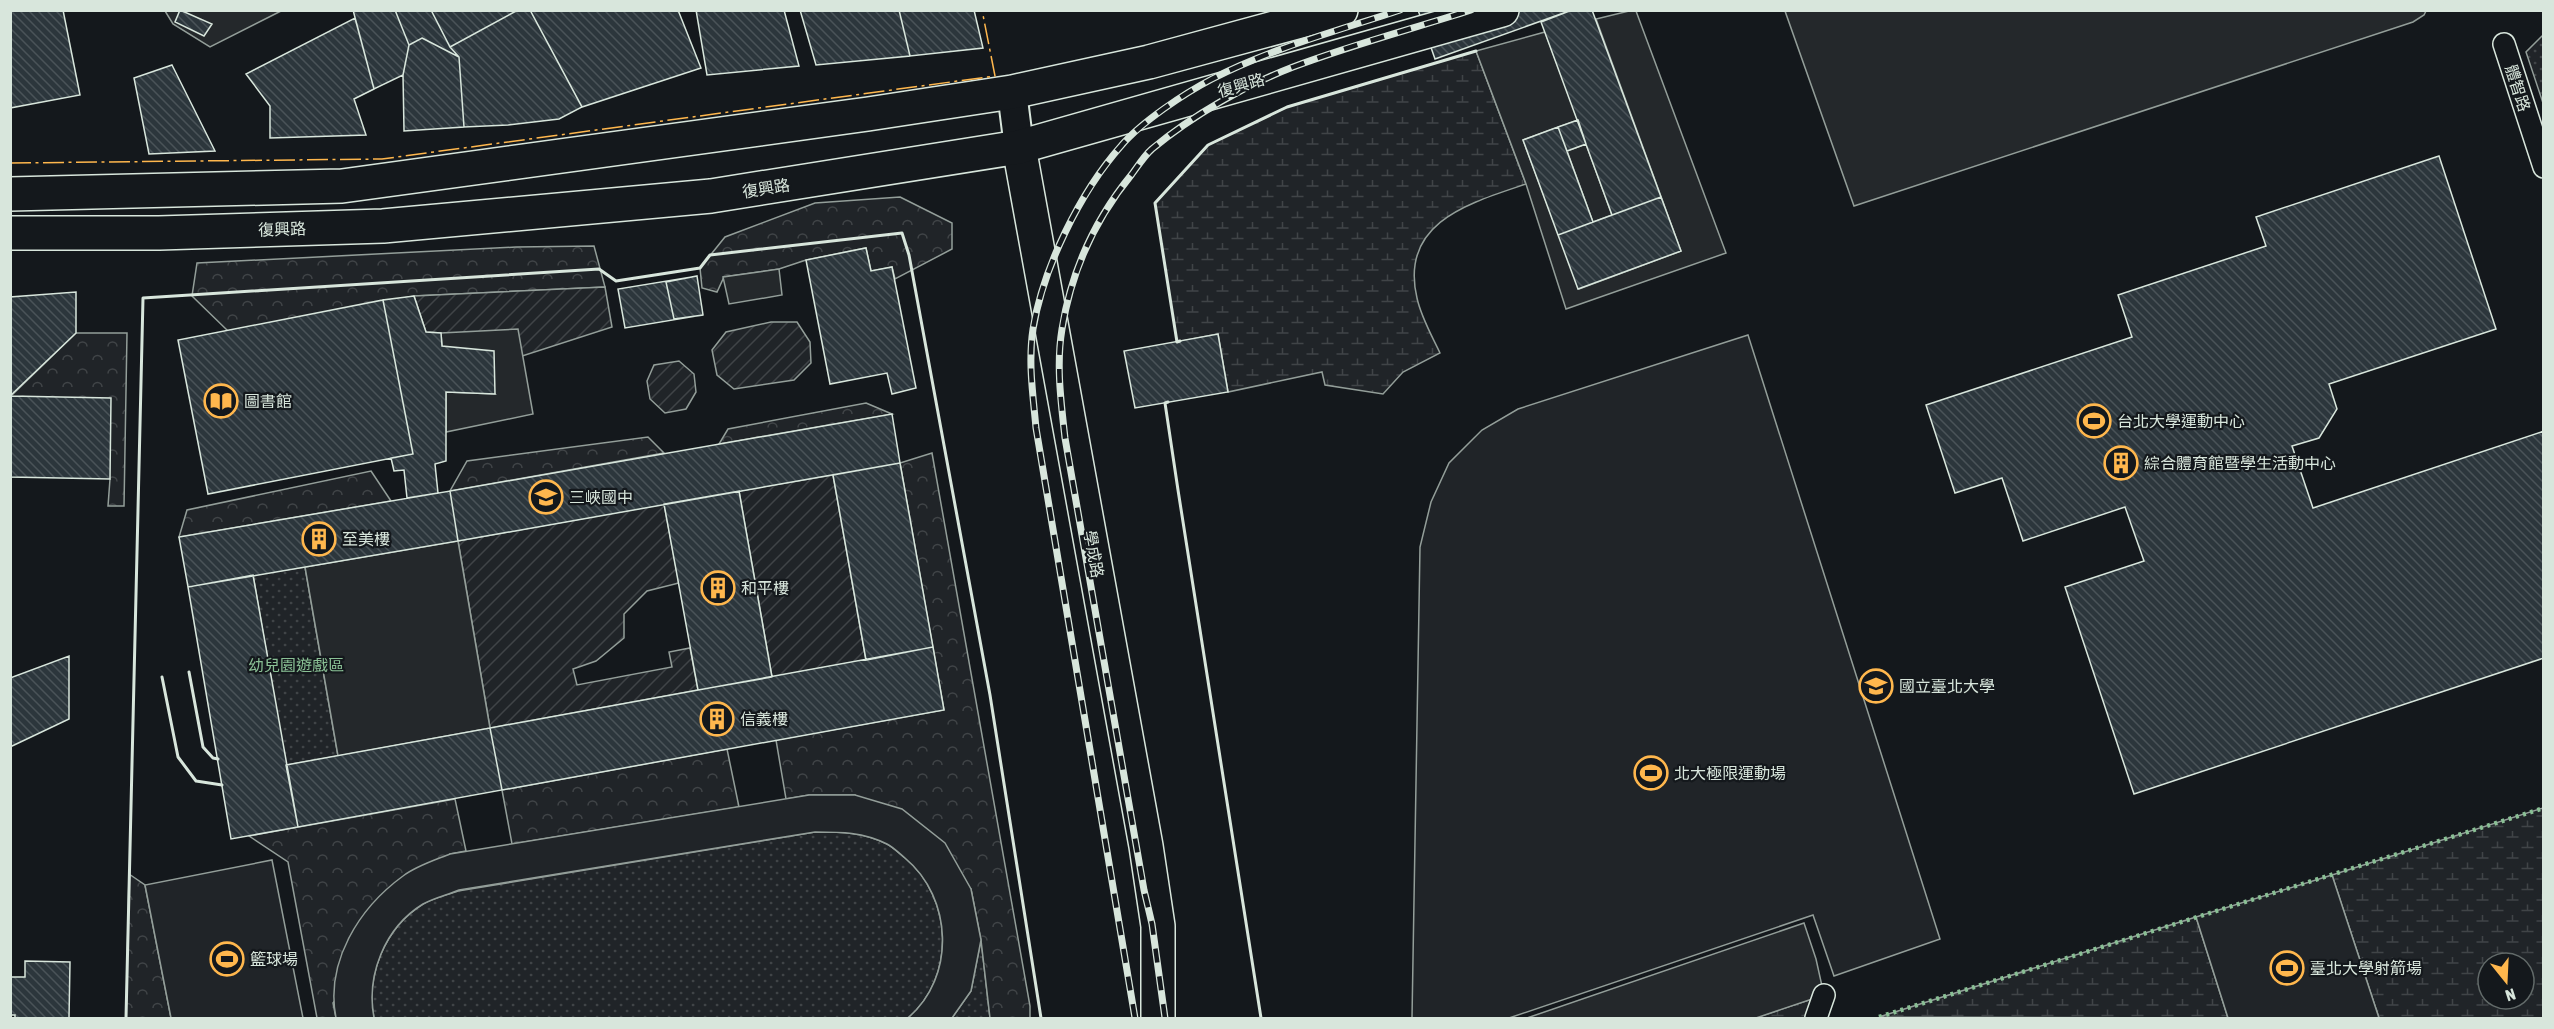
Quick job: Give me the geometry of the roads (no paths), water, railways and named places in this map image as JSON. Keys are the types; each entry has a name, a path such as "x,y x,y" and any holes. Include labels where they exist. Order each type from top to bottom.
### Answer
{"main road":[{"path":"10,194 342,186 868,114 1012,92 1149,62 1341,10"},
{"name":"復興路","path":"10,233 159,233 383,226 711,196 1019,147 1502,10"},
{"name":"學成路","path":"1019,147 1146,846 1158,926 1158,1018"}],"street":[{"name":"體智路","path":"2504,44 2544,167"},
{"name":"學成路","path":"1012,92 1019,147"},
{"path":"1816,1018 1824,995"}],"railway":[{"path":"1135,1018 1036,428 1031,354 1038,306 1054,256 1091,185 1121,146 1140,127 1189,92 1235,68 1305,41 1400,10"},
{"path":"1165,1018 1152,924 1144,890 1065,438 1059,356 1066,308 1078,267 1107,209 1144,158 1168,136 1202,113 1238,92 1293,67 1471,10"}],"place":[{"name":"圖書館","path":"221,401"},
{"name":"台北大學運動中心","path":"2094,421"},
{"name":"綜合體育館暨學生活動中心","path":"2121,463"},
{"name":"三峽國中","path":"546,497"},
{"name":"至美樓","path":"319,539"},
{"name":"和平樓","path":"718,588"},
{"name":"國立臺北大學","path":"1876,686"},
{"name":"信義樓","path":"717,719"},
{"name":"北大極限運動場","path":"1651,773"},
{"name":"籃球場","path":"227,959"},
{"name":"臺北大學射箭場","path":"2287,968"}],"park label":[{"name":"幼兒園遊戲區","path":"296,665"}]}
